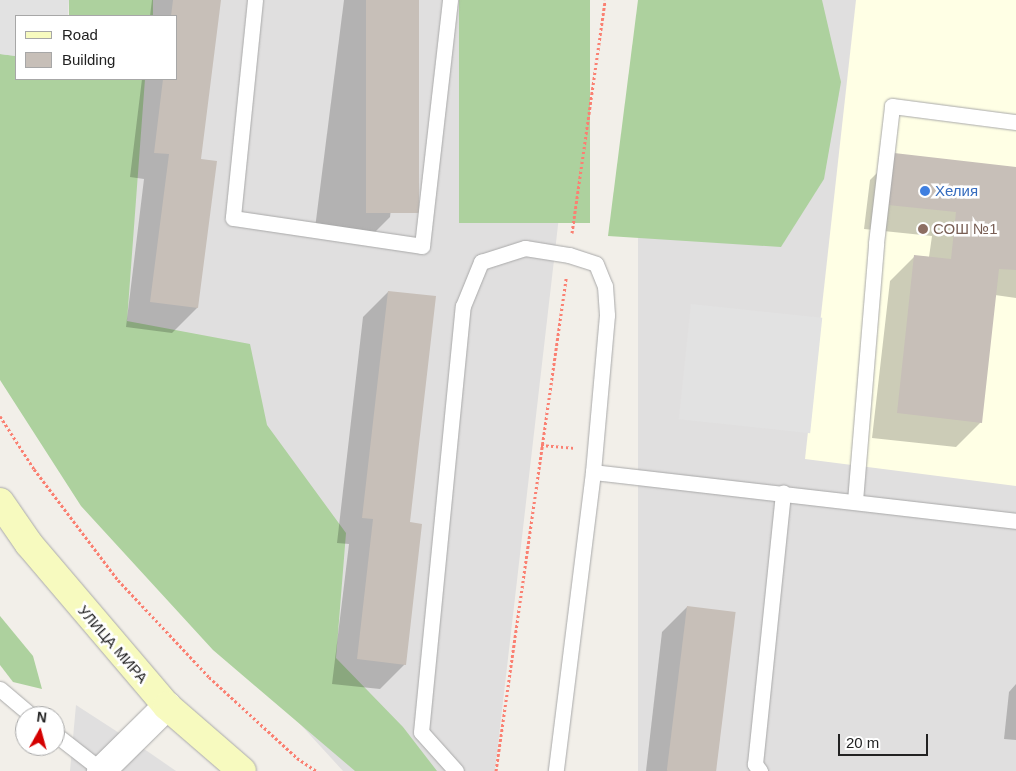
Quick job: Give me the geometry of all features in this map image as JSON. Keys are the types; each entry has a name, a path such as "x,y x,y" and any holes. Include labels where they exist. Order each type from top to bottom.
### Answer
{"main road":[{"name":"УЛИЦА МИРА","path":"0,502 35,551 167,706 242,771"}],"street":[{"path":"101,771 167,706"}],"lane":[{"path":"255,0 233,218 422,246 450,0"},
{"path":"855,501 876,243 892,106 1016,122"},
{"path":"456,771 421,732 463,306 481,262 525,248 569,254 596,264 605,286 607,315 593,472 556,771"},
{"path":"593,472 783,492 1016,522"},
{"path":"760,771 754,764 783,492"},
{"path":"3,697 17,706"},
{"path":"65,742 101,771"}],"path":[{"path":"496,771 605,0"},
{"path":"0,416 34,468 118,580 209,676 297,758 316,771"}],"shaded area":[{"path":"0,0 69,0 68,15 15,15 15,56 0,54"},
{"path":"92,0 584,0 495,771 343,771 119,526 0,364 0,49 15,51 15,80 178,80 178,15 89,15"},
{"path":"638,0 1016,0 1016,771 638,771"},
{"name":"СОШ №1","path":"856,0 1016,0 1016,486 805,459"},
{"path":"691,304 822,318 810,433 679,419"},
{"path":"76,705 150,753 176,771 70,771"}],"green space":[{"path":"69,0 153,0 153,15 69,15"},
{"path":"459,0 590,0 590,223 459,223"},
{"path":"638,0 822,0 841,82 824,179 781,247 608,236"},
{"path":"0,54 15,56 15,80 145,80 127,321 250,344 267,425 346,533 336,658 403,727 437,771 355,771 213,650 81,506 0,380"},
{"path":"0,616 33,656 42,689 13,682 0,665"}],"building":[{"path":"173,0 221,0 201,159 217,161 198,308 150,302 169,154 154,153 163,80 178,80 178,15 171,15"},
{"path":"366,0 419,0 419,213 366,213"},
{"path":"894,153 1016,167 1016,270 999,269 982,423 897,413 914,255 951,259 956,212 888,205"},
{"path":"388,291 436,296 410,522 422,524 406,665 357,659 373,519 362,518"},
{"path":"687,606 736,612 716,771 667,771"}],"place":[{"name":"Хелия","path":"925,191"},
{"name":"СОШ №1","path":"923,229"}]}
